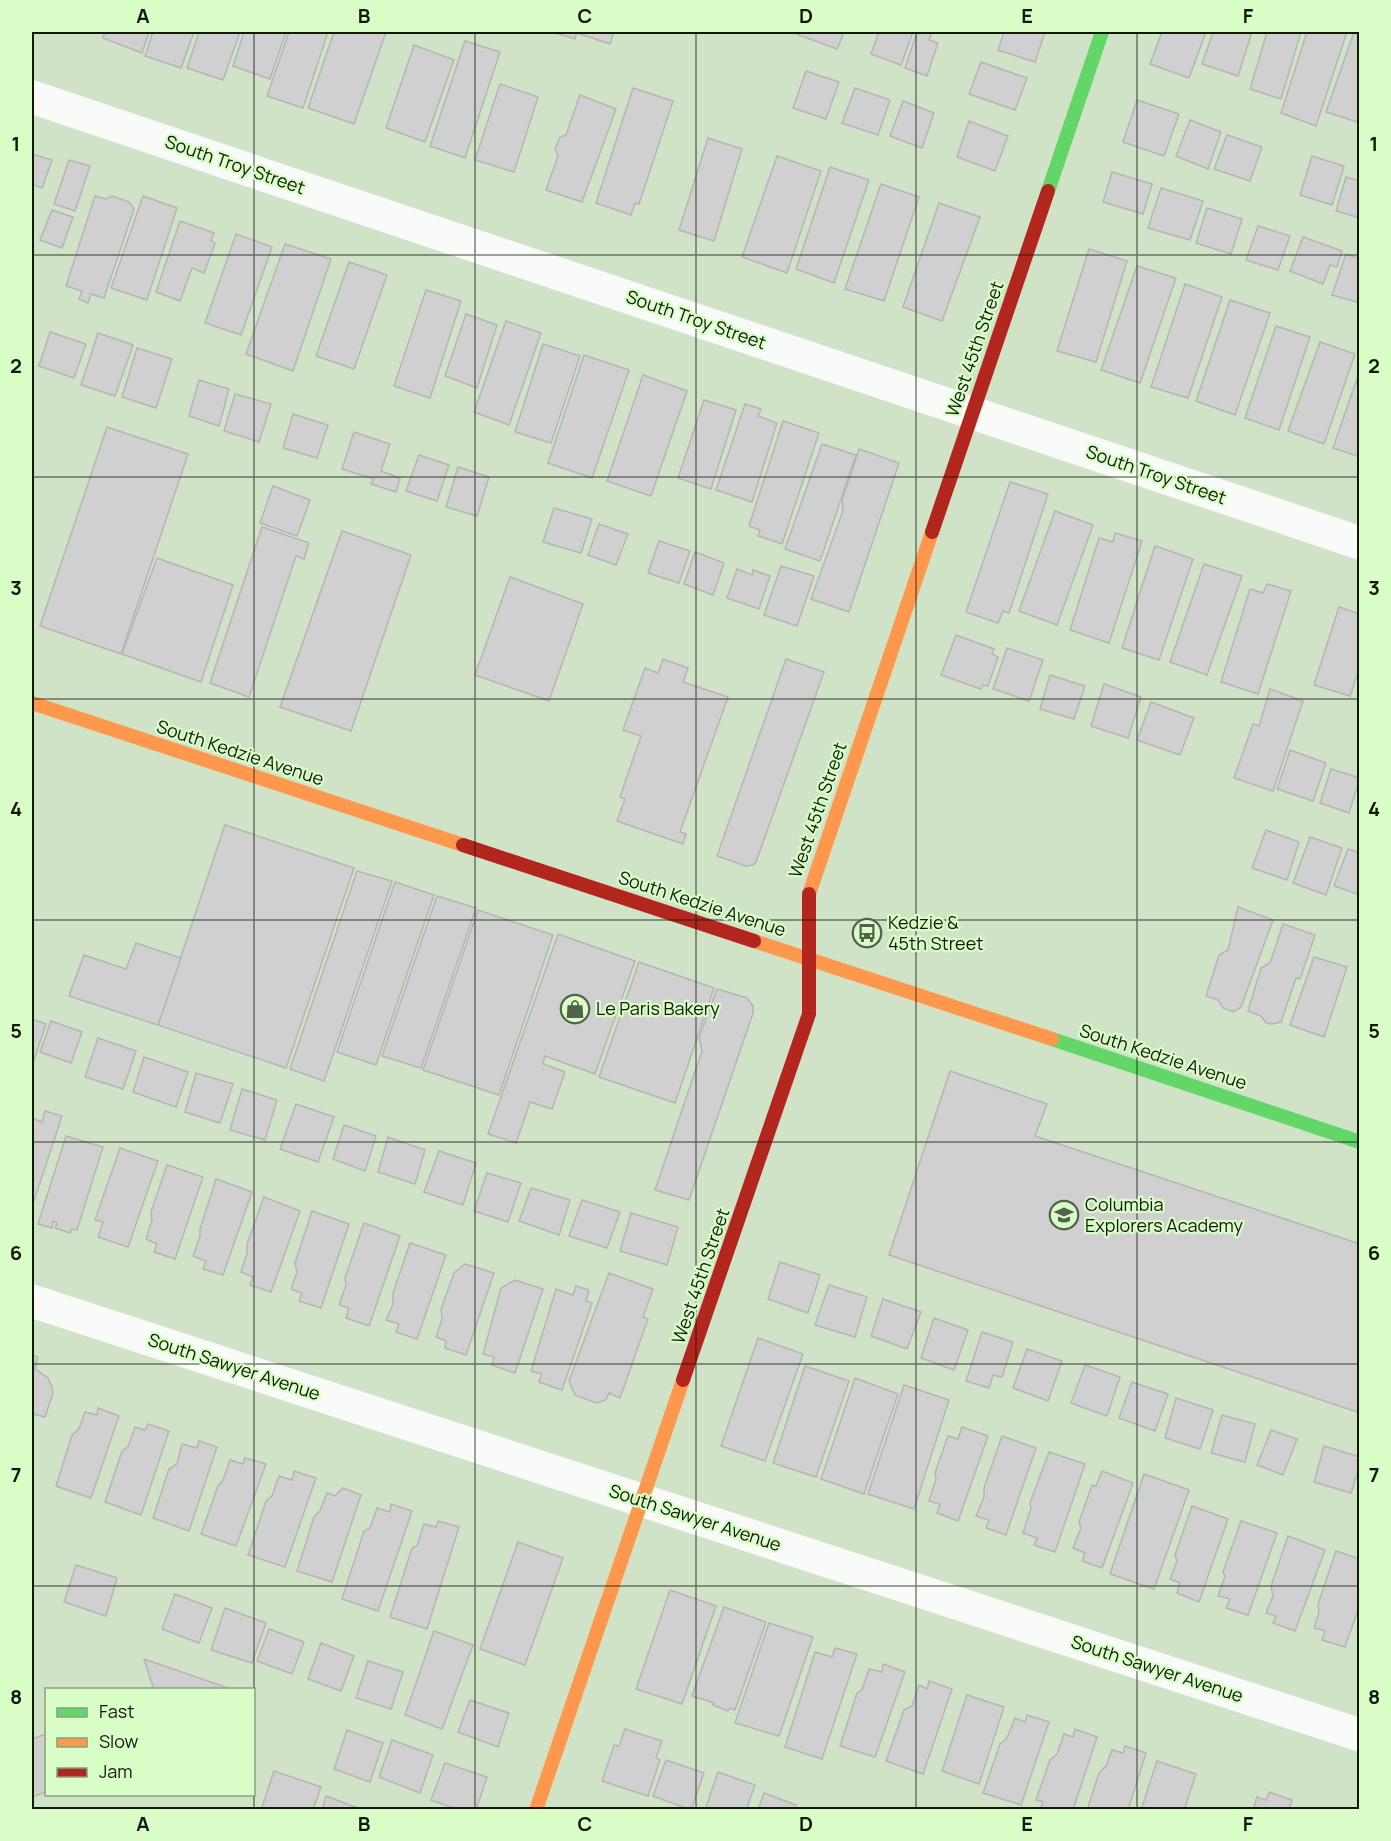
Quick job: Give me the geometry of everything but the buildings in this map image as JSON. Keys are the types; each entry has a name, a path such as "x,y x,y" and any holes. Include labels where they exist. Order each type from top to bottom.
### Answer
{"street":[{"name":"West 45th Street","path":"536,1809 809,1014 809,892 1102,32"},
{"name":"South Troy Street","path":"32,97 1359,543"},
{"name":"South Kedzie Avenue","path":"32,703 809,958 1359,1142"},
{"name":"South Sawyer Avenue","path":"32,1301 1359,1735"}],"traffic: fast":[{"path":"1048,191 1102,32"},
{"path":"1052,1039 1360,1142"}],"traffic: slow":[{"path":"809,894 932,532"},
{"path":"32,703 463,845"},
{"path":"754,941 1052,1039"},
{"path":"536,1810 683,1380"}],"traffic: jam":[{"path":"932,532 1048,191"},
{"path":"463,845 754,941"},
{"path":"683,1380 809,1014 809,894"}],"place":[{"name":"Kedzie & 45th Street","path":"867,933"},
{"name":"Le Paris Bakery","path":"575,1009"},
{"name":"Columbia Explorers Academy","path":"1064,1215"}]}
